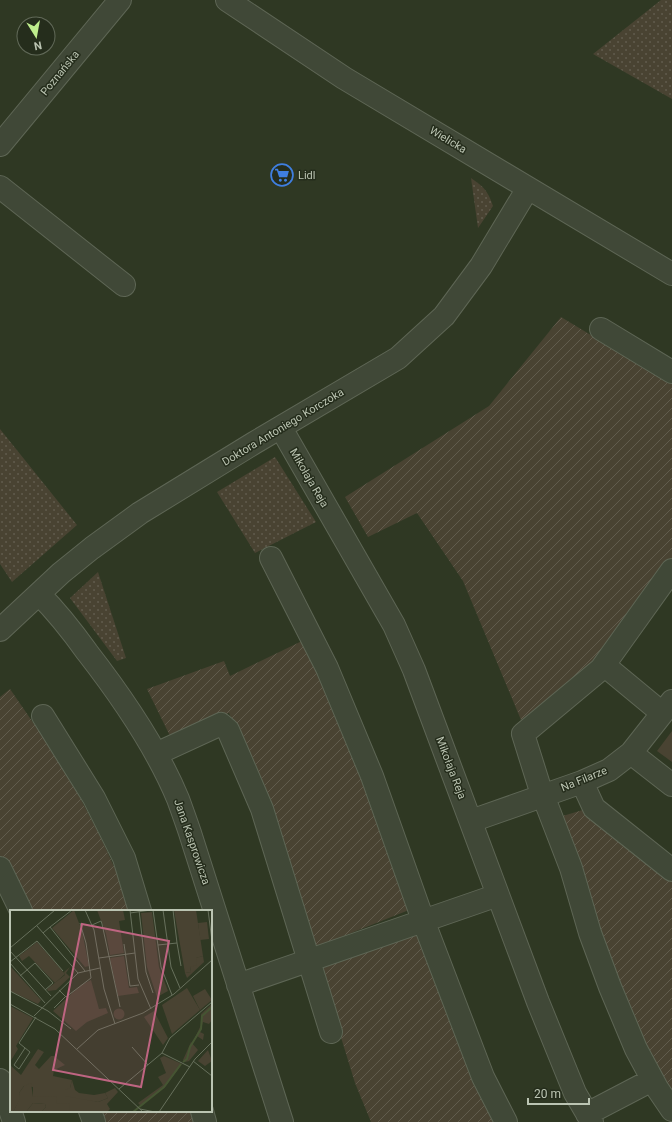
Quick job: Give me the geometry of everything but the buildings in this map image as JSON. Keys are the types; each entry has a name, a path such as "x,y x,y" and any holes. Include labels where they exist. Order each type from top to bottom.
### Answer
{"street":[{"name":"Poznańska","path":"0,145 120,0"},
{"name":"Wielicka","path":"227,0 344,78 672,274"},
{"path":"0,187 124,285"},
{"name":"Doktora Antoniego Korczoka","path":"0,630 92,548 140,513 398,358 444,316 481,266 528,188"},
{"path":"600,329 672,372"},
{"name":"Mikołaja Reja","path":"281,428 394,624 414,670 540,1009 575,1093 590,1118"},
{"path":"271,558 327,668 372,776 423,920 483,1077 506,1122"},
{"path":"672,570 601,669 523,734 543,795 571,868 590,933 610,987 636,1049 652,1080 672,1110"},
{"name":"Jana Kasprowicza","path":"39,594 55,610 96,662 132,714 156,754 178,798 282,1122"},
{"path":"604,665 667,707"},
{"name":"Na Filarze","path":"471,821 582,782 609,770 631,753 667,707"},
{"path":"43,716 94,798 124,858 140,910"},
{"path":"156,754 220,724 228,730 262,809 331,1032"},
{"path":"631,753 672,785"},
{"path":"582,782 594,808 672,870"},
{"path":"0,868 20,910"},
{"path":"238,985 498,895"},
{"path":"590,1118 652,1080"},
{"path":"4,1094 10,1111"},
{"path":"10,1112 14,1122"},
{"path":"90,1112 94,1122"},
{"path":"202,1112 205,1122"}],"shaded area":[{"path":"661,0 672,0 672,99 593,54"},
{"path":"471,178 485,190 493,206 478,228"},
{"path":"561,317 672,384 672,561 591,672 521,720 463,581 417,513 368,537 345,497 489,406"},
{"path":"0,429 77,525 12,582 0,564"},
{"path":"275,457 316,522 255,553 217,492"},
{"path":"98,572 126,658 117,661 70,598"},
{"path":"302,641 366,776 409,910 316,947 286,849 229,713 171,738 147,689 224,661 230,676"},
{"path":"10,689 65,769 100,836 133,910 30,910 0,857 0,697"},
{"path":"672,731 672,762 657,751"},
{"path":"586,809 672,878 672,1095 629,1015 556,818"},
{"path":"417,934 497,1122 371,1122 355,1083 320,969"},
{"path":"102,1112 193,1112 196,1122 106,1122"}],"place":[{"name":"Lidl","path":"282,175"}]}
